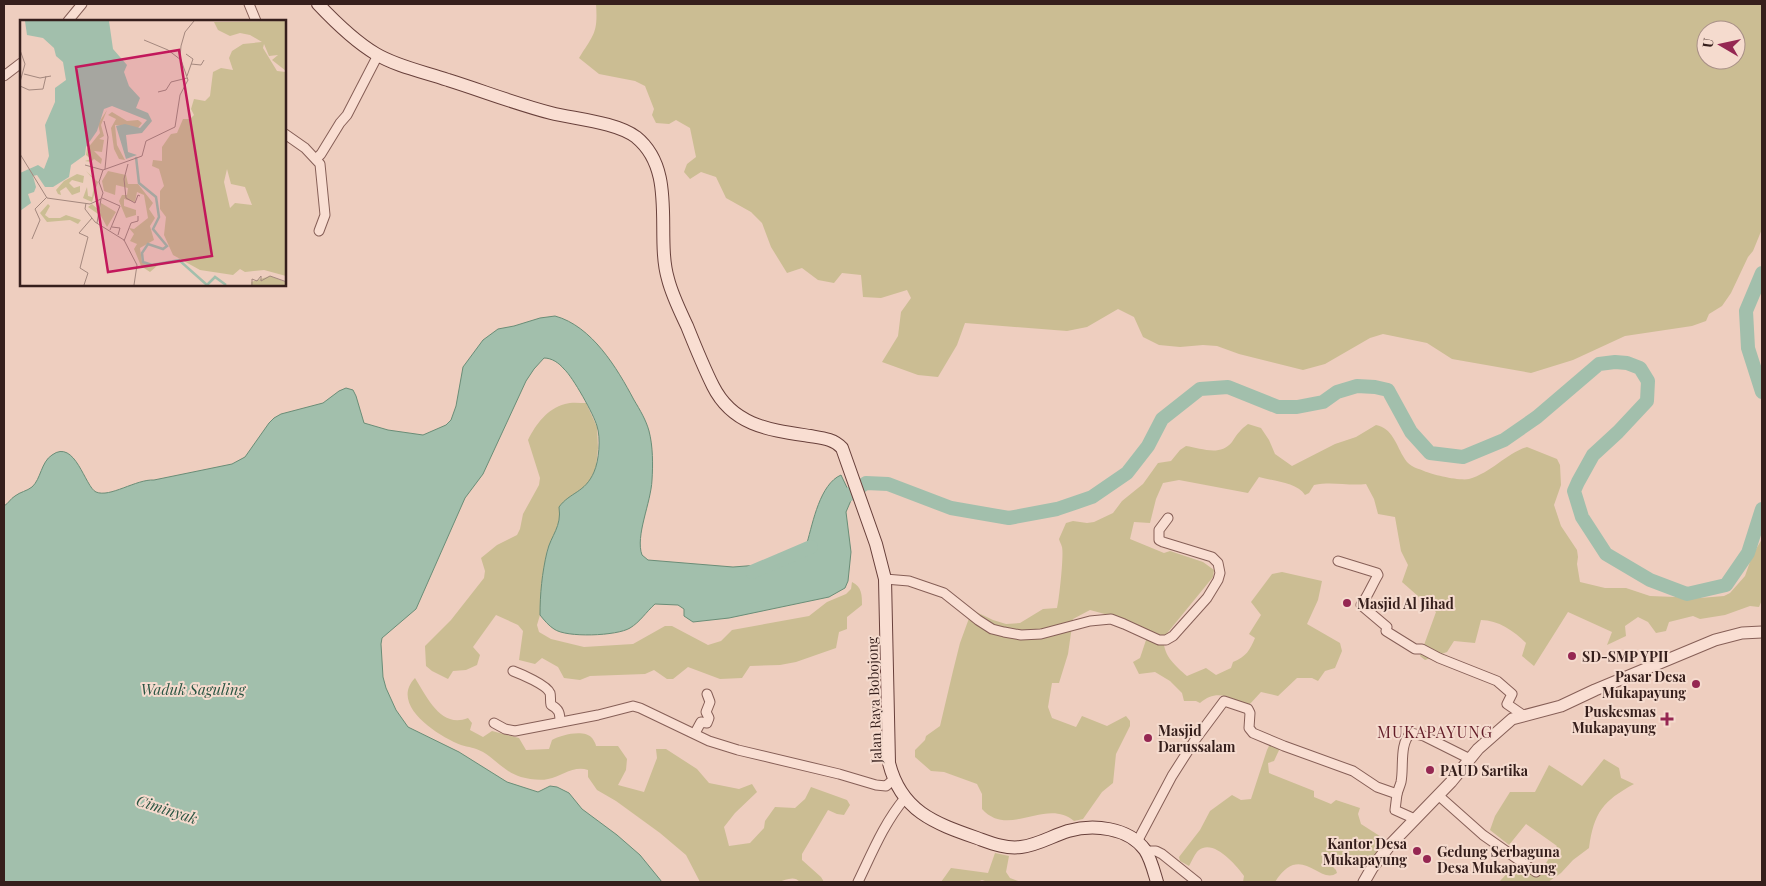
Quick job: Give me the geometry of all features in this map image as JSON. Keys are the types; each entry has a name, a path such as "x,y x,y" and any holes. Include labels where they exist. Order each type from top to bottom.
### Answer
{"main road":[{"path":"318,4 355,39 378,55"},
{"name":"Jalan Raya Bobojong","path":"378,55 408,68 525,106 613,127 636,137 649,153 661,180 664,254 668,280 706,371 720,398 732,411 748,422 781,432 825,438 837,442 842,448 876,544 885,579 889,763 894,780 905,798 929,819 1001,847 1022,847 1037,844 1070,831 1098,827 1118,831 1141,846"},
{"path":"1141,846 1157,882"}],"street":[{"path":"69,20 82,4"},
{"path":"249,4 256,20"},
{"path":"316,159 347,115 378,55"},
{"path":"4,76 20,64"},
{"path":"286,135 305,148 316,159 321,171 325,215 319,231"},
{"path":"885,579 910,581 944,593 978,620 992,629 1004,632 1021,635 1040,634 1090,621 1111,619 1159,640 1166,640 1173,636 1207,598 1220,573 1218,563 1212,557 1159,540 1159,530 1168,518"},
{"path":"1338,561 1377,573 1378,575 1369,589 1368,595 1361,604 1387,627 1386,631 1415,649 1422,649 1439,658 1497,681 1512,694 1507,704 1523,715"},
{"path":"1364,882 1372,868 1390,845 1478,749 1512,718 1562,706 1611,683 1715,640 1742,633 1762,632"},
{"path":"514,671 529,677 547,690 550,694 550,703 560,713 560,722"},
{"path":"695,733 702,722 707,723 709,718 706,712 710,702 707,694"},
{"path":"1197,882 1162,854 1141,846 1172,776 1195,740 1224,701 1248,709 1250,713 1249,728 1253,733 1353,771 1377,787 1397,794"},
{"path":"494,723 505,729 515,731 598,715 633,706 709,741 738,750 839,774 876,785 886,786 894,780"},
{"path":"1415,819 1395,810 1407,736 1411,733 1424,736 1470,759"},
{"path":"1438,794 1483,836 1536,872"},
{"path":"858,882 879,836 905,798"}],"shaded area":[{"path":"596,4 1762,4 1762,229 1731,293 1722,306 1709,314 1706,321 1692,326 1625,336 1573,360 1531,373 1452,359 1427,343 1383,334 1370,338 1325,364 1303,370 1239,354 1217,346 1180,347 1159,345 1143,337 1134,317 1118,309 1087,327 1067,331 965,323 957,345 938,377 918,375 882,362 898,336 901,312 911,298 907,290 881,298 863,297 861,275 842,273 834,283 818,280 802,268 787,273 771,247 762,223 751,212 726,198 716,177 701,172 690,179 684,172 687,164 696,157 690,128 676,120 669,124 656,123 652,115 654,109 645,86 635,81 599,74 579,58 594,33"},
{"path":"570,403 586,403 597,427 598,448 596,467 588,485 559,507 560,514 557,529 547,550 542,579 540,615 537,625 539,632 551,639 584,647 633,644 665,626 672,626 708,645 721,641 732,630 809,616 827,602 846,594 851,589 852,582 860,589 862,605 847,617 847,629 839,632 836,648 796,662 780,665 750,666 742,678 720,679 688,667 673,679 667,679 654,670 645,674 590,676 580,680 564,678 558,667 542,658 535,664 519,660 523,631 518,625 496,615 473,647 480,655 477,665 466,670 453,671 448,679 426,666 425,646 451,620 484,578 485,571 481,558 497,545 517,535 520,529 523,514 539,485 540,478 528,440 535,428 547,413 559,406"},
{"path":"1248,424 1261,428 1275,454 1292,466 1335,444 1356,437 1376,425 1390,433 1409,464 1428,473 1453,478 1469,479 1477,476 1527,447 1557,459 1560,465 1561,485 1554,505 1561,526 1577,550 1580,582 1605,588 1626,588 1650,596 1700,598 1724,596 1730,593 1745,576 1752,556 1762,539 1762,600 1759,607 1750,606 1725,615 1700,619 1693,616 1669,622 1666,631 1656,633 1648,622 1638,617 1625,626 1626,636 1607,645 1612,632 1568,612 1534,666 1522,656 1526,643 1511,630 1500,624 1481,620 1475,643 1454,641 1447,652 1425,660 1420,656 1436,612 1402,582 1408,565 1401,551 1395,517 1378,514 1374,499 1366,484 1327,483 1314,485 1309,493 1305,495 1291,485 1259,477 1248,493 1179,480 1163,483 1156,499 1150,523 1134,522 1130,539 1164,553 1170,551 1203,562 1214,570 1213,577 1164,637 1165,649 1174,664 1187,676 1206,668 1216,675 1231,668 1233,662 1247,653 1255,638 1249,634 1261,615 1251,602 1272,574 1282,572 1322,581 1318,600 1307,624 1340,643 1342,651 1335,668 1325,671 1318,681 1312,678 1297,678 1278,696 1261,692 1249,705 1230,697 1218,695 1206,698 1200,703 1184,701 1182,693 1170,681 1155,672 1139,674 1133,662 1140,658 1149,631 1112,616 1090,610 1073,619 1068,654 1059,683 1052,683 1048,707 1052,718 1076,727 1082,716 1107,726 1126,716 1130,721 1130,726 1116,754 1113,783 1102,792 1083,819 1074,821 1063,815 1052,813 1016,820 1004,820 993,817 982,809 982,794 977,784 944,772 931,771 915,757 915,750 925,740 926,736 940,726 960,643 972,610 1006,624 1020,623 1043,609 1057,608 1062,559 1062,547 1059,539 1066,523 1073,521 1094,522 1113,513 1122,501 1143,484 1158,463 1171,461 1186,446 1210,450 1227,447"},
{"path":"415,678 436,709 450,719 468,718 472,723 470,730 483,737 492,731 519,738 526,750 549,749 552,740 561,736 578,733 588,735 596,746 618,746 627,759 626,770 618,785 644,792 657,758 656,749 666,749 697,769 709,783 739,789 752,784 757,792 735,813 724,827 729,846 750,843 764,828 765,821 775,807 795,808 805,799 811,787 847,800 850,805 844,815 828,810 802,854 802,860 824,882 800,882 793,878 778,882 700,882 686,855 660,833 616,801 597,790 588,777 588,770 573,770 545,780 521,777 510,772 483,752 461,745 440,735 429,727 412,709 408,699 409,688"},
{"path":"1272,745 1280,748 1274,761 1268,763 1269,773 1314,791 1314,797 1331,804 1336,800 1360,808 1358,814 1361,824 1386,840 1367,866 1345,854 1335,859 1333,867 1337,873 1330,875 1323,874 1309,867 1293,865 1284,870 1275,882 1243,882 1244,876 1218,850 1205,848 1199,850 1189,866 1180,861 1179,857 1200,830 1210,811 1232,795 1241,800 1251,799 1267,750"},
{"path":"1604,759 1619,768 1621,778 1634,784 1607,802 1597,816 1589,848 1548,882 1499,882 1515,865 1537,877 1557,846 1526,824 1509,845 1490,830 1495,816 1510,792 1535,792 1549,765 1582,786"},
{"path":"995,853 1009,856 1006,872 1010,878 1021,882 988,882 982,880 977,882 941,882 951,868 988,873"}],"water":[{"name":"Waduk Saguling","path":"555,316 581,329 602,350 620,375 646,423 651,443 652,474 640,547 642,555 648,560 733,567 785,563 802,545 807,543 818,504 828,486 841,475 852,498 846,512 851,552 848,581 845,588 829,597 729,618 693,622 684,616 684,609 678,605 655,604 637,623 623,631 592,635 560,632 550,626 540,615 545,560 558,526 559,507 586,484 594,472 598,456 599,437 592,414 573,380 558,363 544,358 526,381 483,474 465,498 416,609 382,638 383,677 386,688 396,710 408,727 459,752 507,782 538,792 550,786 569,793 582,809 640,855 662,882 4,882 4,506 12,498 35,484 48,458 60,452 67,453 78,465 92,488 96,492 102,493 116,491 147,480 232,464 245,457 274,418 281,414 323,403 346,388 353,390 364,423 388,430 423,435 446,425 451,420 456,406 463,367 483,340 498,329"}],"waterway":[{"path":"1762,273 1746,311 1748,348 1762,392"},
{"path":"848,495 866,483 888,484 951,508 1009,518 1057,509 1092,497 1127,473 1148,446 1162,419 1200,389 1228,387 1278,407 1297,407 1323,402 1337,392 1357,386 1388,390 1411,432 1430,453 1463,457 1504,440 1537,417 1599,364 1615,362 1627,363 1640,368 1648,381 1647,401 1593,455 1574,491 1582,517 1606,554 1650,580 1687,594 1726,585 1748,553 1762,509"},
{"path":"752,572 811,547"}],"place":[{"name":"Masjid Al Jihad","path":"1347,603"},
{"name":"SD-SMP YPII","path":"1572,656"},
{"name":"Pasar Desa Mukapayung","path":"1696,684"},
{"name":"Puskesmas Mukapayung","path":"1667,719"},
{"name":"Masjid Darussalam","path":"1148,738"},
{"name":"PAUD Sartika","path":"1430,770"},
{"name":"Kantor Desa Mukapayung","path":"1417,851"},
{"name":"Gedung Serbaguna Desa Mukapayung","path":"1427,859"}],"district":[{"name":"MUKAPAYUNG","path":"1435,731"}],"water label":[{"name":"Ciminyak","path":"167,809"}]}
